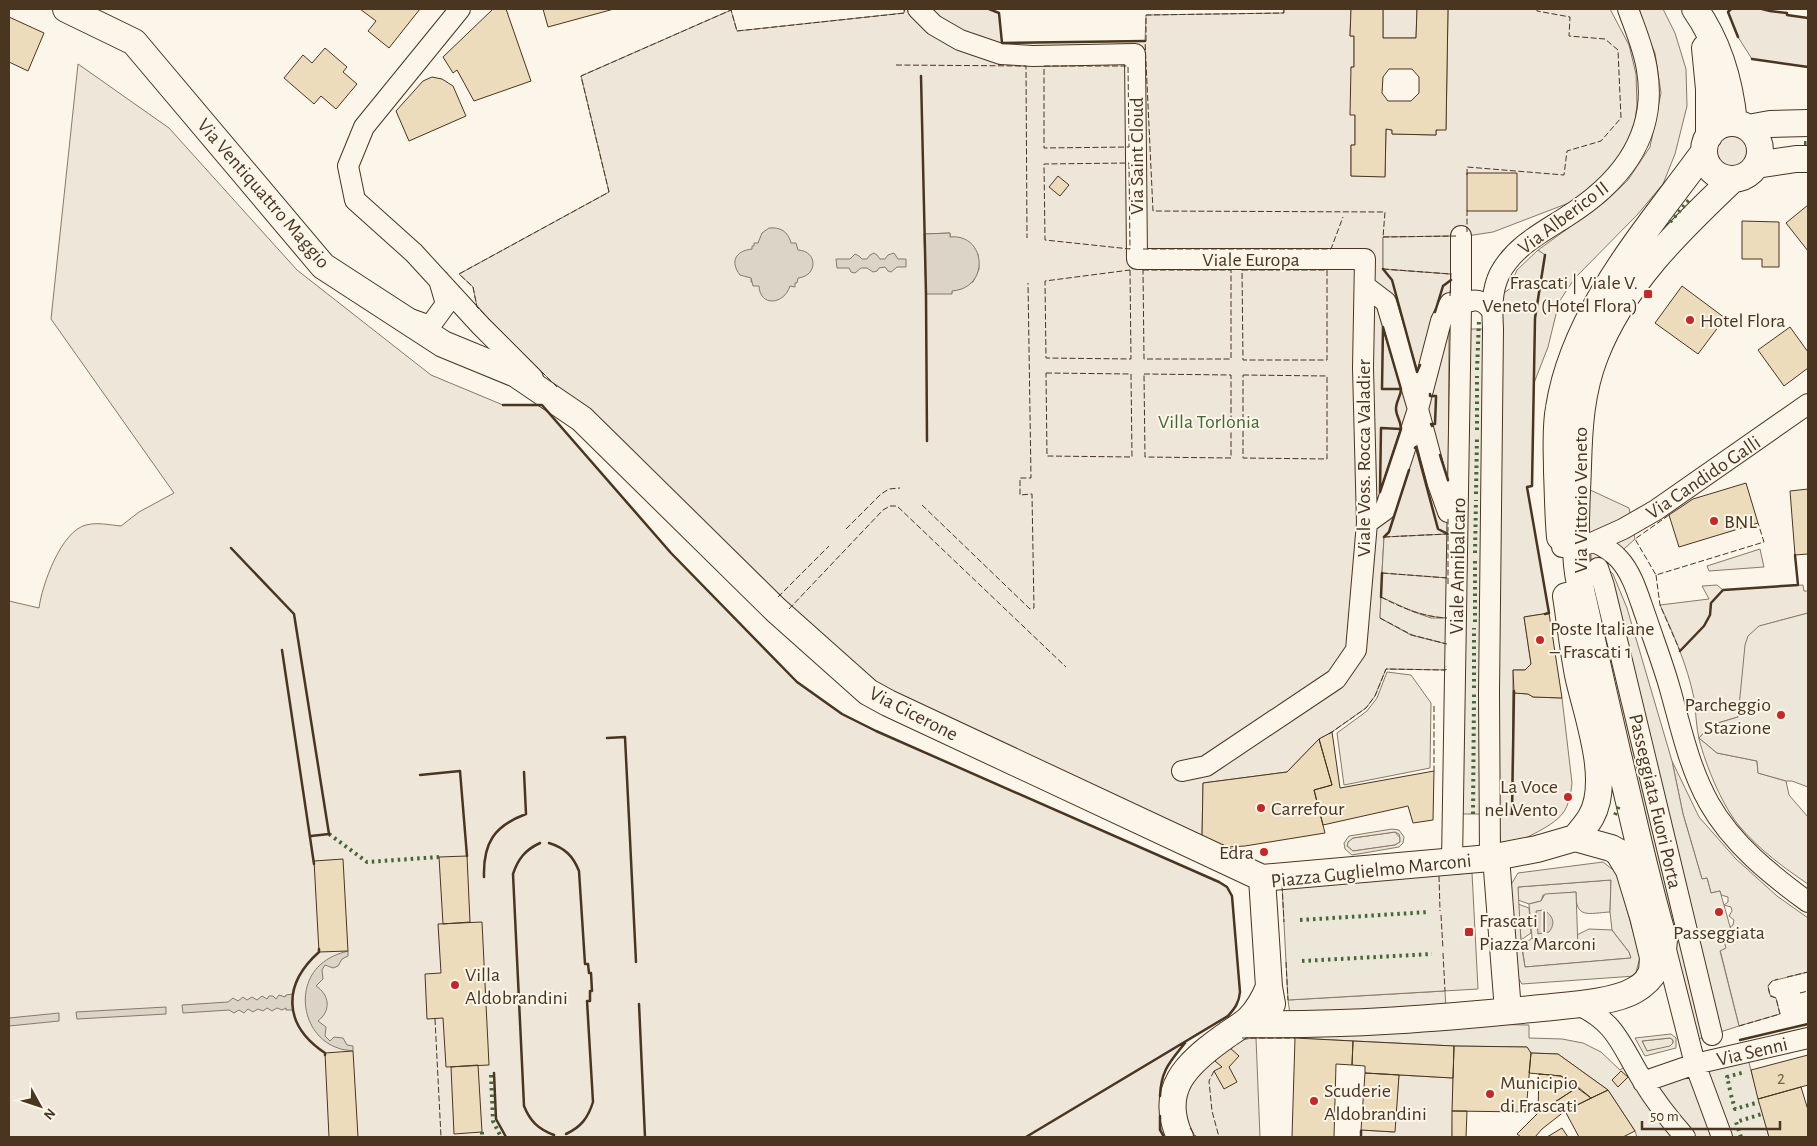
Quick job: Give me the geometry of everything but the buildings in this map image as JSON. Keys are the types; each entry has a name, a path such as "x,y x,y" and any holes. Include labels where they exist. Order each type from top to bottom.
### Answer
{"main road":[{"name":"Via Ventiquattro Maggio","path":"66,9 134,42 323,266 443,344 516,374 582,419"},
{"path":"1697,12 1711,32 1720,55 1741,126 1754,133 1759,144 1759,159 1756,165 1746,175 1733,179 1713,172 1706,160 1709,84 1697,12"},
{"path":"1707,144 1716,128 1724,124 1741,126 1808,124"},
{"name":"Via Vittorio Veneto","path":"1644,866 1580,583 1577,545 1557,422 1562,389 1570,362 1586,325 1616,275 1707,144"},
{"path":"1756,165 1808,159"},
{"name":"Via Vittorio Veneto","path":"1575,838 1592,816 1599,785 1593,732 1573,648 1579,424 1585,385 1595,355 1616,312 1643,272 1692,217 1733,179"},
{"name":"Via Cicerone","path":"582,419 776,610 868,692 1262,878"},
{"path":"1244,1024 1302,1025 1418,1019 1576,1004 1618,997 1629,993 1643,985 1656,970 1662,957 1664,940 1644,866 1611,848 1575,838"},
{"name":"Piazza Guglielmo Marconi","path":"1302,1025 1286,1018 1276,1010 1271,1000 1262,878 1493,858 1538,849 1575,838"},
{"name":"Piazza Guglielmo Marconi","path":"1493,858 1508,1011"},
{"path":"1180,1137 1172,1114 1172,1097 1176,1084 1190,1066 1210,1046 1244,1024 1259,1007 1269,987"}],"street":[{"path":"460,9 364,127 348,166 355,200 414,253 481,326 555,400"},
{"name":"Via Saint Cloud","path":"918,9 934,25 960,40 1002,54 1033,56 1135,54 1137,259"},
{"name":"Via Alberico II","path":"1511,258 1530,239 1577,210 1600,192 1619,172 1637,146 1645,123 1649,86 1643,52 1628,9"},
{"name":"Viale Annibalcaro","path":"1452,862 1456,305 1461,236"},
{"name":"Viale Annibalcaro","path":"1493,858 1488,721 1492,312 1496,282 1511,258"},
{"name":"Viale Europa","path":"1137,259 1365,259"},
{"name":"Viale Voss. Rocca Valadier","path":"1182,771 1206,766 1336,679 1356,650 1367,523 1363,368 1365,259"},
{"path":"401,317 430,326 446,304 438,278"},
{"path":"1365,286 1386,302 1438,484 1448,512"},
{"path":"1367,523 1385,510 1418,409 1441,321 1456,305 1466,302 1478,300 1484,302 1492,312"},
{"name":"Via Candido Galli","path":"1577,545 1623,529 1656,510 1808,404"},
{"path":"1577,545 1612,552 1620,560 1633,583 1665,672 1691,764 1710,805 1726,828 1754,858 1808,902"},
{"name":"Passeggiata Fuori Porta","path":"1598,568 1604,586 1712,1035"},
{"path":"1611,848 1626,871 1631,884 1650,958 1643,985"},
{"path":"1664,940 1695,1064 1722,1137"},
{"path":"1576,1004 1591,1012 1611,1027 1643,1082 1667,1116 1685,1137"},
{"name":"Via Senni","path":"1643,1082 1695,1064 1808,1038"}],"green space":[{"name":"Villa Torlonia","path":"904,9 989,9 999,13 1002,43 1145,41 1146,15 1283,13 1284,9 1351,9 1350,36 1354,36 1354,67 1351,67 1355,115 1355,145 1351,145 1351,176 1385,176 1386,129 1392,130 1392,134 1436,135 1436,130 1446,129 1448,9 1610,9 1629,45 1636,74 1637,105 1634,129 1622,153 1603,175 1574,201 1493,232 1467,236 1383,237 1383,269 1451,274 1448,534 1384,537 1382,572 1448,578 1447,618 1413,611 1381,597 1380,618 1411,635 1447,644 1446,670 1386,669 1375,696 1366,708 1319,739 1287,772 1203,783 1202,837 874,689 557,387 477,307 473,287 459,274 609,192 581,76 731,10 737,31 904,13","holes":["950,233 950,237 978,254 979,269 973,282 951,291 925,234","758,243 798,250 798,270 794,283 790,286 751,282 754,246"]},
{"path":"1383,9 1417,9 1416,38 1383,38"},
{"path":"1636,9 1663,9 1675,33 1686,69 1687,106 1675,154 1663,184 1637,215 1574,279 1559,302 1548,347 1534,383 1535,318 1545,256 1538,250 1606,201 1628,180 1650,147 1661,93 1655,53"},
{"path":"1731,9 1762,9 1808,18 1808,67 1752,59 1738,37 1728,12"},
{"name":"Villa Aldobrandini","path":"78,64 169,128 297,270 431,375 503,405 542,405 671,553 797,682 842,714 876,731 1227,887 1232,896 1240,992 1238,1001 1228,1015 1188,1040 1167,1068 1161,1085 1160,1100 1160,1124 1164,1137 9,1137 9,601 39,608 44,586 54,560 69,537 77,529 95,524 121,526 139,512 174,493 51,319"},
{"path":"1730,132 1737,133 1743,138 1748,144 1748,158 1743,164 1737,169 1730,170 1723,169 1717,164 1712,158 1711,151 1712,144 1717,138 1723,133"},
{"path":"1760,549 1764,567 1709,571 1707,566"},
{"path":"1717,585 1723,590 1803,585 1804,591 1808,591 1808,613 1760,626 1738,717 1711,725 1699,738 1717,753 1757,761 1758,773 1786,781 1789,795 1808,817 1808,884 1764,851 1734,820 1716,786 1702,750 1699,739 1698,734 1694,698 1688,674 1660,605 1709,599 1702,586"},
{"path":"1514,693 1528,694 1533,697 1562,698 1572,783 1567,806 1558,819 1534,834 1501,849 1498,814 1512,814"},
{"path":"1672,761 1699,817 1736,859 1777,896 1808,918 1808,972 1772,981 1768,986 1770,995 1776,998 1780,1014 1739,1026 1720,950 1722,933 1730,930 1730,927 1733,925 1734,920 1729,916 1732,911 1731,907 1724,905 1728,902 1728,897 1721,895 1720,891 1711,893 1707,878 1702,879 1683,814"},
{"path":"1395,832 1400,838 1400,842 1395,845 1353,851 1347,846 1348,842 1353,838"},
{"path":"1611,880 1610,912 1585,913 1581,911 1576,901 1576,892 1543,895 1541,901 1529,904 1518,900 1518,887"},
{"path":"1518,904 1529,908 1531,933 1521,940"},
{"path":"1589,929 1612,930 1629,952 1631,958 1525,967 1522,946 1532,938 1538,943 1578,949 1577,935"},
{"path":"1445,991 1446,1009 1290,1015 1288,1000"},
{"path":"1256,1038 1260,1137 1196,1137 1185,1112 1186,1094 1189,1086 1204,1066 1236,1043"},
{"path":"1670,1038 1673,1040 1673,1043 1670,1047 1647,1051 1642,1041"},
{"path":"1399,1075 1453,1078 1452,1137 1361,1137 1361,1130 1394,1132"}],"shaded area":[{"path":"769,228 777,228 786,233 791,243 796,243 798,250 805,251 809,255 813,264 809,273 798,278 795,287 790,286 783,297 773,301 763,298 759,286 753,286 751,278 740,275 735,266 738,255 752,249 754,243 758,243 762,233"},
{"path":"950,233 950,237 962,238 971,243 977,252 979,261 978,272 973,281 965,288 952,291 952,294 926,294 924,234"},
{"path":"1454,236 1451,274 1383,269 1383,237"},
{"path":"1538,250 1545,255 1535,318 1532,486 1527,488 1549,613 1524,617 1531,664 1525,670 1513,670 1512,814 1491,814 1498,297 1511,288 1517,270"},
{"path":"874,253 880,259 885,259 888,255 894,253 898,259 906,259 906,267 897,267 891,272 885,267 873,272 867,268 861,268 855,273 851,272 849,268 837,268 836,259 850,259 855,254 862,259 867,259"},
{"path":"1465,329 1488,329 1485,814 1461,814"},
{"path":"1586,488 1629,508 1635,539 1605,566 1613,574 1627,608 1672,761 1683,814 1702,879 1707,878 1711,893 1720,891 1731,930 1722,933 1726,948 1720,951 1739,1026 1692,1041 1588,600 1592,570"},
{"path":"1448,534 1448,578 1382,573 1384,537"},
{"path":"1381,597 1431,618 1447,618 1447,644 1411,635 1380,618"},
{"path":"1808,613 1808,787 1758,773 1757,761 1717,753 1699,738 1711,725 1738,717 1745,645 1748,636 1759,626"},
{"path":"1387,672 1411,675 1431,703 1430,768 1344,785 1337,733 1367,711 1377,698"},
{"path":"1392,829 1399,830 1404,837 1403,843 1399,847 1352,855 1345,849 1344,843 1349,836","holes":["1395,832 1399,834 1400,842 1395,845 1353,851 1347,846 1348,842 1353,838"]},
{"path":"1603,862 1617,873 1640,957 1635,976 1522,984 1517,976 1506,893 1518,873","holes":["1611,880 1610,912 1612,930 1629,952 1631,958 1525,967 1521,943 1518,887"]},
{"path":"1472,873 1478,989 1288,1000 1282,885"},
{"path":"1576,892 1578,949 1541,949 1532,938 1529,904 1541,901 1545,894"},
{"path":"1544,910 1550,915 1553,923 1549,932 1538,934 1536,911"},
{"path":"348,951 348,956 342,959 338,966 333,968 325,965 322,970 323,979 316,986 324,994 327,1003 325,1013 318,1021 326,1027 325,1036 330,1041 334,1037 343,1038 347,1045 353,1046 353,1051 338,1048 326,1042 317,1034 306,1011 305,999 312,975 320,965 333,956"},
{"path":"293,994 293,1010 277,1008 272,1011 267,1008 263,1011 258,1009 253,1012 248,1009 244,1013 239,1010 234,1013 229,1010 183,1013 182,1005 228,1002 233,998 238,1001 243,997 247,1000 252,997 257,1000 262,996 267,999 269,996 273,996 276,999 279,995 285,997 286,995"},
{"path":"166,1007 166,1014 77,1019 76,1012"},
{"path":"59,1013 59,1021 9,1026 9,1018"},
{"path":"1423,1023 1529,1025 1529,1038 1562,1039 1583,1043 1601,1052 1620,1070 1627,1065 1637,1079 1745,1048 1769,1137 1637,1137 1608,1090 1558,1054 1531,1053 1527,1047 1256,1038 1256,1032"},
{"path":"1671,1034 1676,1038 1676,1048 1645,1056 1635,1038","holes":["1670,1038 1673,1040 1670,1046 1647,1051 1642,1041"]}],"hedge":[{"path":"1670,222 1689,200"},
{"path":"1477,370 1479,319"},
{"path":"1477,376 1477,430"},
{"path":"1476,494 1477,436"},
{"path":"1475,553 1476,500"},
{"path":"1475,559 1475,622"},
{"path":"1474,628 1474,688"},
{"path":"1473,814 1474,694"},
{"path":"1615,815 1619,806"},
{"path":"329,834 367,862 439,857"},
{"path":"1300,920 1429,912"},
{"path":"1302,961 1432,954"},
{"path":"1730,1090 1727,1077 1745,1072"},
{"path":"491,1075 493,1121 501,1137"},
{"path":"1731,1095 1735,1109 1759,1102"},
{"path":"1741,1137 1736,1122 1762,1114"},
{"path":"482,1132 482,1137"}],"fence":[{"path":"557,387 477,307 473,287 459,274 609,192 581,76 731,10 737,31 905,13 904,9"},
{"path":"989,9 999,13 1002,43 1145,41 1153,211 1385,212 1383,237"},
{"path":"1146,41 1146,15 1284,13 1284,9"},
{"path":"1467,175 1467,167 1564,175 1567,151 1601,141 1621,118 1618,50 1605,39 1569,36 1570,17 1537,11 1537,9"},
{"path":"896,65 1026,66 1027,238"},
{"path":"1044,66 1128,66 1129,147 1044,148 1044,66"},
{"path":"1129,163 1130,249 1045,240 1044,164 1129,163"},
{"path":"1467,210 1467,232"},
{"path":"1143,249 1331,249 1343,217"},
{"path":"1383,237 1456,236"},
{"path":"1383,269 1451,274"},
{"path":"1130,270 1131,359 1046,358 1045,281 1130,270"},
{"path":"1143,270 1231,270 1231,359 1144,359 1143,270"},
{"path":"1242,270 1327,270 1327,360 1243,360 1242,270"},
{"path":"1450,296 1451,273"},
{"path":"922,505 1030,609 1034,608 1032,494 1020,495 1020,478 1031,478 1028,283"},
{"path":"1046,373 1131,374 1132,457 1047,456 1046,373"},
{"path":"1144,374 1231,375 1231,458 1145,457 1144,374"},
{"path":"1243,375 1327,376 1327,459 1243,458 1243,375"},
{"path":"846,529 881,494 889,489 900,488"},
{"path":"789,609 883,510 890,506 897,506 1066,667"},
{"path":"1669,515 1635,539 1656,575 1764,542 1758,523"},
{"path":"1448,519 1448,584"},
{"path":"1384,537 1448,534"},
{"path":"778,597 829,546"},
{"path":"1382,573 1448,578"},
{"path":"1656,575 1660,605 1680,651"},
{"path":"1381,597 1413,611 1447,618"},
{"path":"1380,618 1412,635 1447,644"},
{"path":"1329,734 1366,708 1375,696 1386,669 1446,670 1446,666"},
{"path":"1434,706 1434,771"},
{"path":"1439,876 1440,911"},
{"path":"1282,885 1284,922"},
{"path":"1441,915 1443,949"},
{"path":"1443,953 1445,991"},
{"path":"1286,962 1288,1000"},
{"path":"1787,977 1808,972"},
{"path":"1739,1026 1780,1014 1776,998 1770,996 1768,986 1772,981 1778,979"},
{"path":"1800,993 1808,991"},
{"path":"435,1019 441,1137"},
{"path":"1242,1038 1295,1038"},
{"path":"1214,1071 1209,1081 1212,1111 1219,1137"},
{"path":"1190,1128 1196,1137"}],"wall":[{"path":"989,9 999,13 1002,43 1145,41"},
{"path":"1731,9 1728,12 1738,37"},
{"path":"1762,9 1808,18"},
{"path":"1752,59 1808,67"},
{"path":"921,76 927,441"},
{"path":"1545,255 1535,318 1532,486 1527,487 1549,613 1545,614"},
{"path":"1383,269 1392,280 1417,372 1420,365"},
{"path":"1435,312 1443,286 1451,280"},
{"path":"1401,389 1383,327 1382,389 1401,389 1396,409 1401,429 1381,428 1380,492 1401,429"},
{"path":"1430,394 1430,396 1436,396 1435,424 1431,424 1432,426"},
{"path":"503,405 542,405 671,553 797,682 842,714 876,731 1227,887 1232,896 1240,992 1238,1002 1233,1010 1228,1016 1026,1137"},
{"path":"1415,448 1438,529 1448,534"},
{"path":"1440,455 1448,480"},
{"path":"1384,537 1389,532 1409,470"},
{"path":"231,548 294,614 329,834 311,836"},
{"path":"1680,651 1704,626 1710,615 1711,603 1723,590 1798,585 1795,555"},
{"path":"1381,597 1382,573"},
{"path":"282,650 314,864"},
{"path":"1512,814 1514,691"},
{"path":"607,738 625,737 636,962"},
{"path":"420,775 460,771 467,856"},
{"path":"484,877 488,845 493,837 506,824 526,814 524,772"},
{"path":"540,843 523,856 513,874 524,1106 535,1124 554,1135"},
{"path":"549,843 560,847 568,853 579,871 585,964 588,964 589,973 591,973 592,991 590,991 590,1001 587,1001 593,1102 589,1113 583,1121 566,1134"},
{"path":"319,949 319,952 298,978 292,1004 301,1030 325,1055"},
{"path":"639,1004 645,1137"},
{"path":"1740,1040 1808,1024"},
{"path":"1160,1096 1164,1073 1185,1043"},
{"path":"494,1073 496,1119 506,1137"},
{"path":"1160,1116 1160,1130 1164,1137"},
{"path":"1361,1131 1361,1137"}],"place":[{"name":"Frascati | Viale V. Veneto (Hotel Flora)","path":"1648,294"},
{"name":"Hotel Flora","path":"1690,320"},
{"name":"BNL","path":"1714,521"},
{"name":"Poste Italiane – Frascati 1","path":"1540,640"},
{"name":"Parcheggio Stazione","path":"1781,715"},
{"name":"La Voce nel Vento","path":"1568,797"},
{"name":"Carrefour","path":"1261,808"},
{"name":"Edra","path":"1264,852"},
{"name":"Passeggiata","path":"1719,912"},
{"name":"Frascati | Piazza Marconi","path":"1469,932"},
{"name":"Villa Aldobrandini","path":"455,985"},
{"name":"Municipio di Frascati","path":"1490,1094"},
{"name":"Scuderie Aldobrandini","path":"1314,1101"}]}
